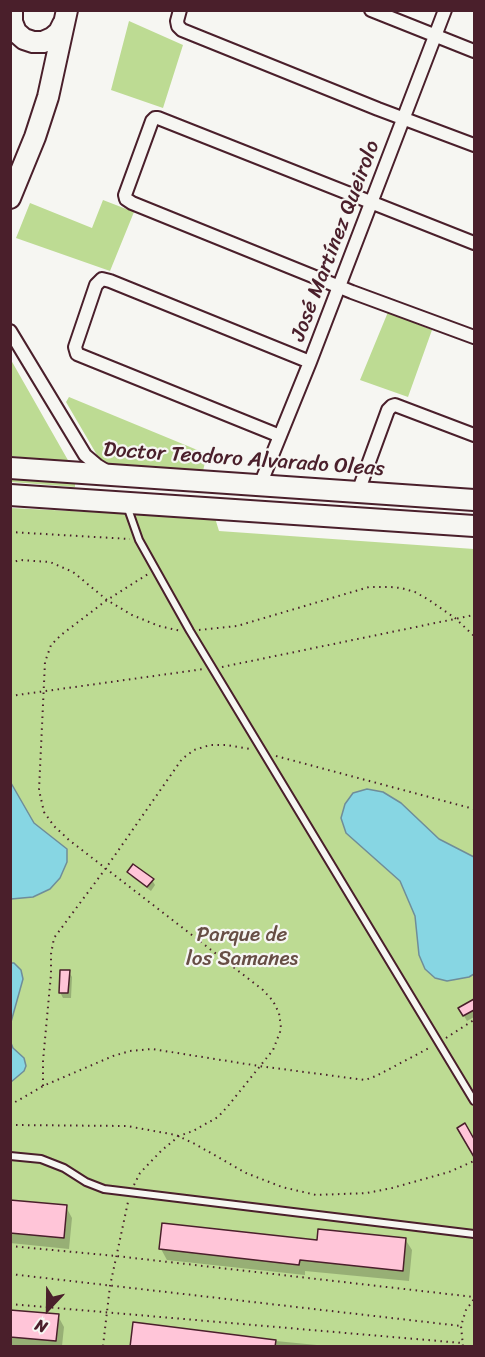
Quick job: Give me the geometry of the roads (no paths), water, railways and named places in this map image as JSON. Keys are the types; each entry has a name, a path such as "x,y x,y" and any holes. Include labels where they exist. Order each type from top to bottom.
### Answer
{"main road":[{"path":"11,13 16,32 24,39 33,42 43,42 52,38 59,32 65,16"},
{"path":"10,198 35,137 48,97 65,16"},
{"name":"Doctor Teodoro Alvarado Oleas","path":"10,468 474,500"},
{"path":"10,495 474,526"}],"street":[{"path":"180,10 177,21 182,30 474,145"},
{"path":"371,10 474,51"},
{"name":"José Martínez Queirolo","path":"260,484 310,362 445,10"},
{"path":"474,243 156,118 152,121 125,195 128,201 474,338"},
{"path":"280,436 77,354 75,347 96,285 102,279 110,280 310,362"},
{"path":"10,331 85,455 105,471 115,475"},
{"path":"358,492 388,410 392,406 395,405 474,435"}],"lane":[{"path":"125,503 139,540 190,630 474,1101"},
{"path":"10,1156 41,1159 104,1189 474,1234"}],"water":[{"path":"11,783 34,823 67,849 67,862 60,878 50,889 33,897 11,899"},
{"path":"367,789 383,792 401,803 439,839 474,857 474,974 469,977 447,981 435,978 425,969 419,955 415,916 400,881 346,833 341,818 345,804 353,793"},
{"path":"11,963 21,970 23,979 11,1022"},
{"path":"11,1043 24,1058 26,1066 24,1071 11,1082"}],"park label":[{"name":"Parque de los Samanes","path":"242,948"}]}
